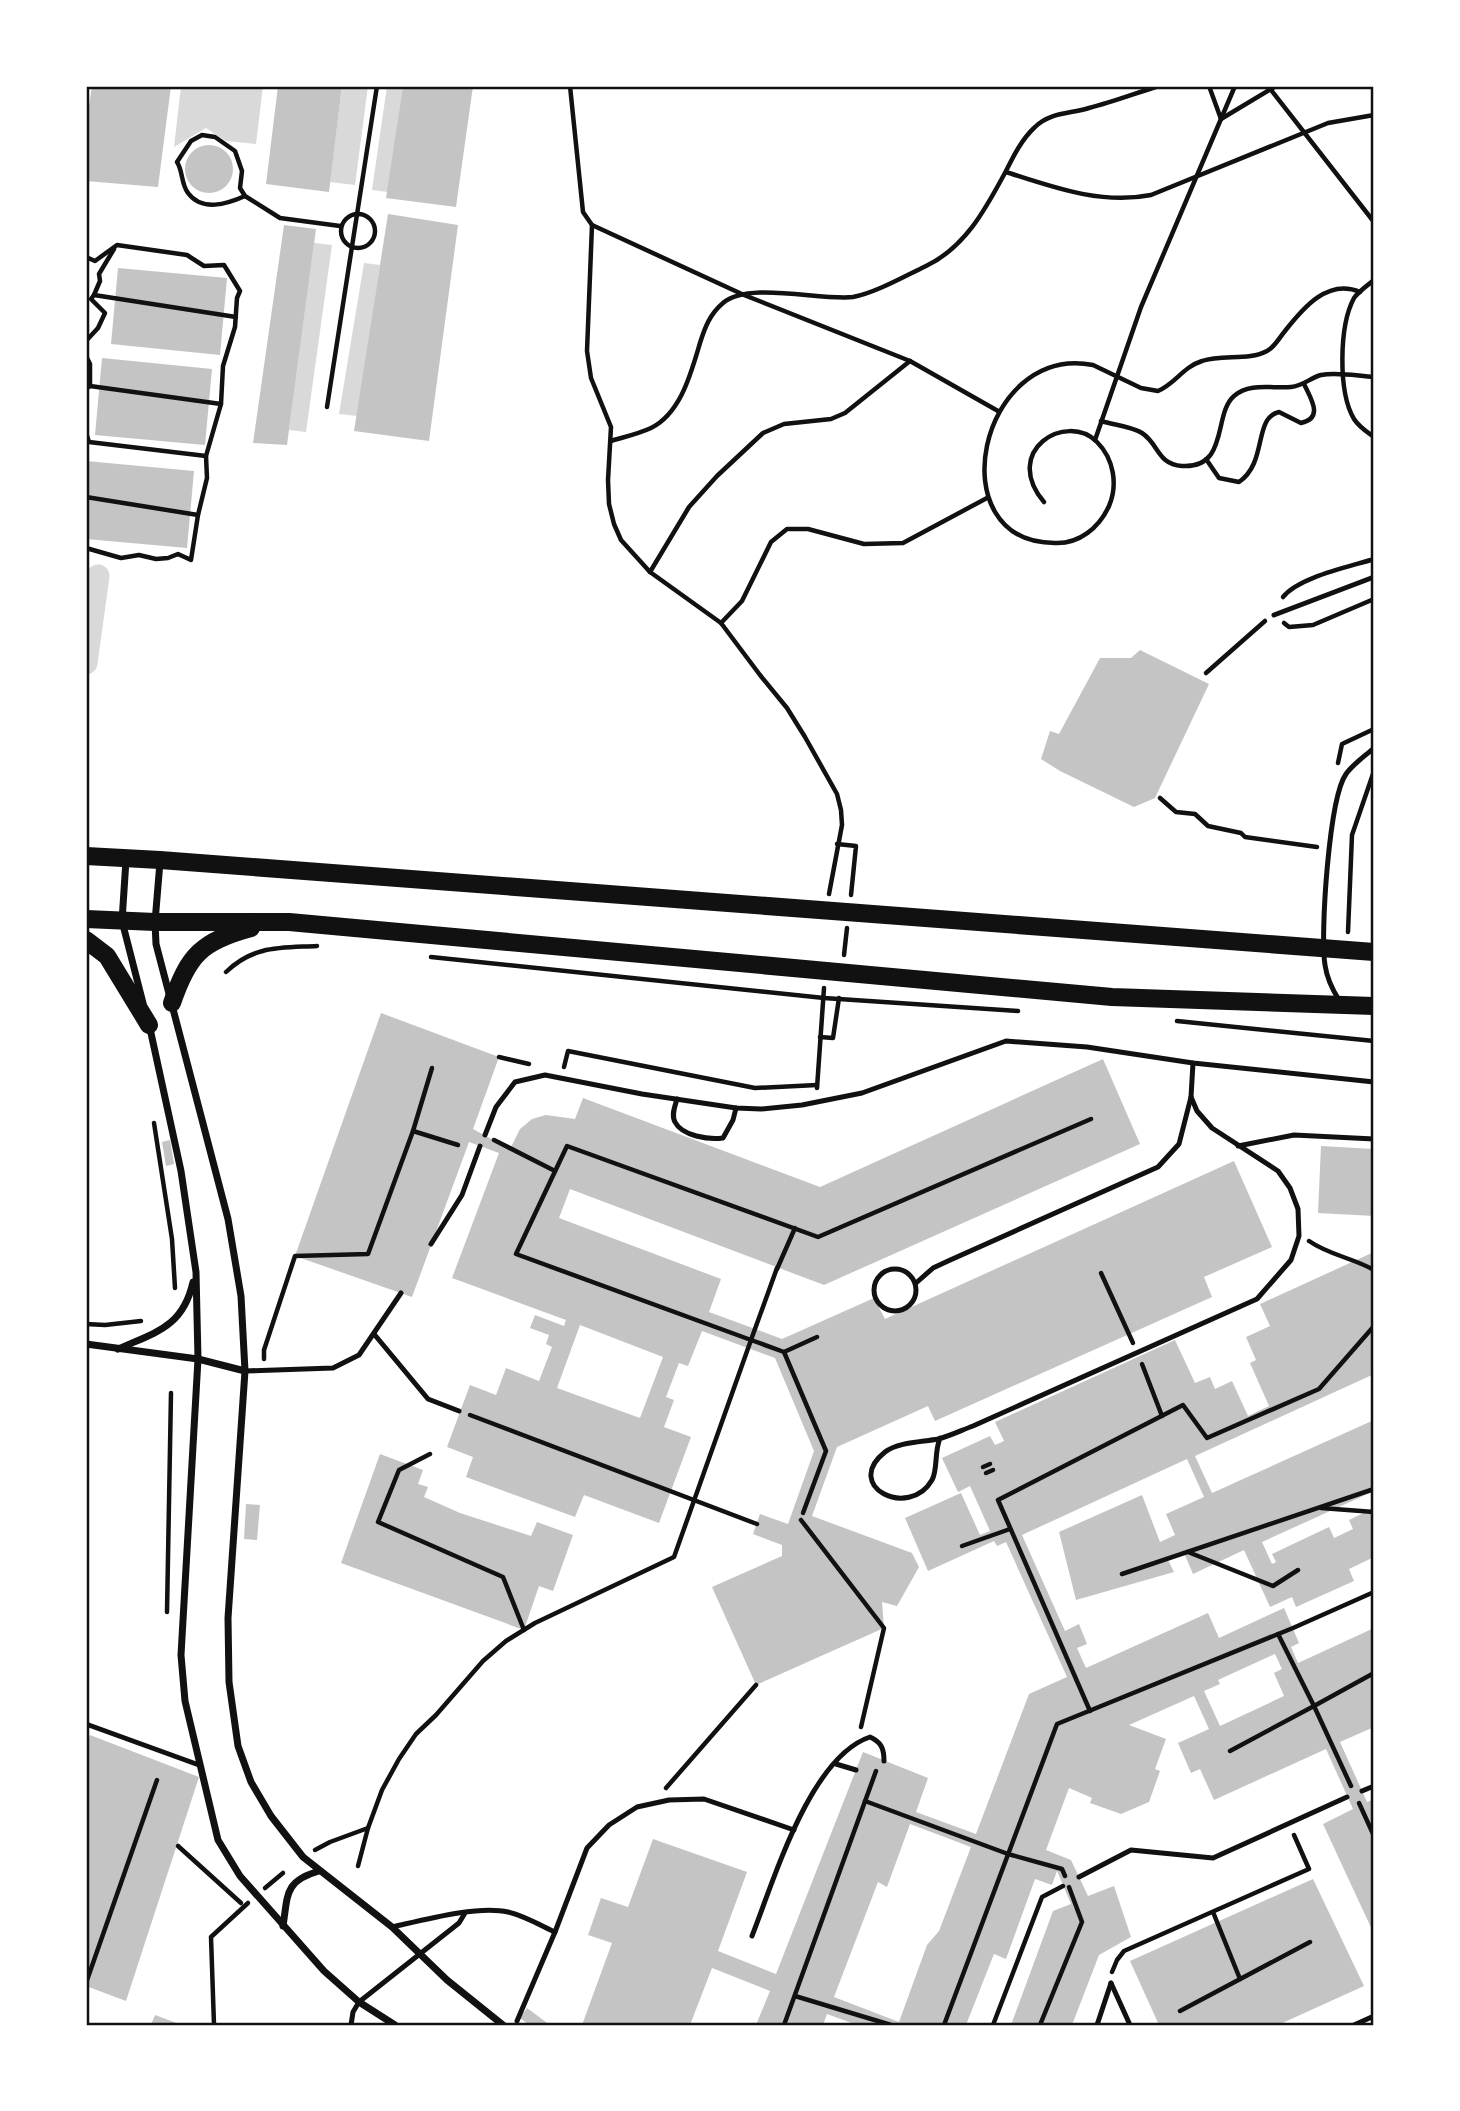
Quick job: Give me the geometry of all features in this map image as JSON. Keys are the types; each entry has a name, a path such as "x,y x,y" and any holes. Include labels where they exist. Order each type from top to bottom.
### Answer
{"main road":[{"path":"86,856 1374,952"},
{"path":"86,919 289,922 1112,997 1374,1006"},
{"path":"172,1003 187,967 212,941 257,926 289,922"},
{"path":"86,940 107,956 149,1025"}],"street":[{"path":"126,859 122,921 149,1025 181,1171 196,1272 198,1359 181,1655 186,1702 199,1765 218,1840 253,1900 284,1926 324,1971 359,2001 395,2025"},
{"path":"160,860 156,944 228,1219 241,1297 245,1371 228,1618 229,1682 237,1746 251,1782 271,1816 303,1857 393,1927 447,1980 503,2025"},
{"path":"117,1349 161,1330 177,1317 189,1303 196,1272"},
{"path":"86,1344 198,1359 245,1371"},
{"path":"284,1926 289,1890 302,1877 319,1871"}],"lane":[{"path":"1274,614 1374,578"},
{"path":"1341,1004 1330,984 1324,948 1329,848 1335,806 1346,774 1374,748"},
{"path":"485,1135 496,1107 515,1082 545,1075 677,1099 761,1109 862,1093 1006,1041 1087,1047 1193,1063 1374,1082"},
{"path":"916,1283 906,1271 892,1268 879,1275 875,1282 874,1296 882,1307 895,1312 902,1311 913,1303 916,1283 933,1268 1158,1167 1179,1144 1191,1097 1193,1063"},
{"path":"940,1438 935,1451 935,1469 931,1481 919,1494 903,1498 886,1497 874,1489 870,1477 876,1460 888,1449 940,1438 973,1426 1256,1299 1290,1260 1299,1236 1298,1209 1290,1188 1278,1171 1212,1128 1191,1097"},
{"path":"677,1099 673,1114 675,1123 686,1132 712,1139 723,1138 736,1108"},
{"path":"1238,1146 1294,1135 1374,1139"},
{"path":"431,1244 462,1195 480,1146"},
{"path":"245,1371 333,1368 359,1355 401,1293"},
{"path":"374,1334 428,1399 459,1411"},
{"path":"86,1724 199,1765"},
{"path":"752,1936 794,1830 823,1774 858,1741 870,1737 879,1741 884,1751 884,1761"},
{"path":"836,1764 856,1770"},
{"path":"1363,1791 1374,1786"},
{"path":"1079,1877 1131,1850 1213,1858 1347,1797"},
{"path":"517,2021 587,1848 609,1825 637,1807 669,1800 704,1799 794,1830"},
{"path":"393,1927 451,1914 508,1912 555,1932"},
{"path":"351,2025 353,2012 359,2001 459,1923 465,1913"},
{"path":"1097,2025 1111,1983"},
{"path":"1111,1983 1130,2025"},
{"path":"1354,2025 1374,2016"}],"path":[{"path":"327,407 377,86"},
{"path":"570,86 583,212 592,225 744,295 910,361 999,412"},
{"path":"611,441 654,427 672,409 689,382 704,329 712,314 725,300 744,295 794,293 855,296 938,260 971,229 1020,145 1035,126 1046,118 1087,109 1159,86"},
{"path":"1209,86 1221,119"},
{"path":"1095,440 1141,307 1236,86"},
{"path":"1221,119 1271,87 1374,222"},
{"path":"1006,172 1087,195 1112,199 1151,195 1328,122 1374,115"},
{"path":"245,196 219,205 201,204 188,194 177,162 191,141 202,135 215,137 235,151 242,171 240,188 245,196 280,218 340,226"},
{"path":"358,212 370,217 375,228 372,241 364,248 349,246 342,240 340,226 347,216 358,212"},
{"path":"592,225 587,351 591,378 611,427 608,480 609,504 614,524 621,540 650,572 721,623 787,708 837,794 842,825 827,910"},
{"path":"86,257 95,261 117,244 187,255 204,266 224,265 240,290 235,327 223,366 221,404 206,456 207,478 191,560 178,554 156,559 139,555 121,558 86,548"},
{"path":"86,341 105,313 91,299 100,281 99,274 117,244"},
{"path":"1374,280 1360,292 1348,312 1342,355 1345,391 1354,419 1374,437"},
{"path":"1044,502 1035,491 1030,461 1036,447 1048,437 1065,432 1081,434 1095,440 1109,459 1114,482 1108,508 1097,526 1060,544 1032,541 1009,527 996,514 987,498 984,476 988,437 999,412 1013,391 1031,376 1054,367 1084,363 1146,390 1162,389 1195,363 1222,356 1258,355 1269,350 1301,311 1335,288 1349,287 1360,292"},
{"path":"94,295 236,317"},
{"path":"86,356 90,364 88,387 221,404"},
{"path":"650,572 689,507 717,476 763,433 784,424 831,419 845,413 910,361"},
{"path":"1101,421 1139,431 1147,437 1162,459 1170,463 1194,466 1206,459 1219,436 1228,403 1241,391 1259,387 1288,388 1304,384 1317,376 1344,374 1374,377"},
{"path":"1206,459 1219,478 1239,482 1250,474 1260,446 1262,430 1273,413 1279,412 1301,423 1311,419 1315,413 1315,407 1304,384"},
{"path":"86,433 87,444 206,456"},
{"path":"86,497 198,515"},
{"path":"721,623 742,601 771,542 787,529 808,529 864,544 903,543 987,498"},
{"path":"1206,673 1274,614 1286,593 1294,587 1374,559"},
{"path":"1274,614 1289,627 1300,627 1313,625 1374,599"},
{"path":"1348,936 1352,835 1374,771"},
{"path":"1160,798 1176,813 1195,814 1208,826 1241,832 1245,837 1329,848"},
{"path":"837,844 856,846 850,899"},
{"path":"843,964 847,925"},
{"path":"226,972 240,958 266,949 318,946"},
{"path":"423,956 824,998 1030,1011"},
{"path":"816,1102 824,970"},
{"path":"820,1037 833,1038 840,990"},
{"path":"1168,1020 1374,1041"},
{"path":"562,1072 568,1051 755,1088 817,1085"},
{"path":"499,1057 537,1066"},
{"path":"264,1350 295,1256 368,1254 413,1131 432,1068"},
{"path":"817,1337 784,1352 516,1254 567,1146 818,1237 1091,1119"},
{"path":"153,1121 173,1239 176,1293"},
{"path":"413,1131 458,1145"},
{"path":"485,1135 555,1171"},
{"path":"358,1866 382,1790 399,1759 416,1734 483,1661 506,1640 524,1630 674,1557 777,1269 795,1228"},
{"path":"1299,1236 1323,1251 1357,1260 1374,1270"},
{"path":"1101,1273 1137,1352 1162,1416"},
{"path":"86,1324 139,1322 151,1317"},
{"path":"1090,1711 998,1500 1183,1405 1207,1438 1319,1389 1374,1326"},
{"path":"784,1352 826,1451 803,1513"},
{"path":"167,1615 171,1393"},
{"path":"459,1411 757,1524"},
{"path":"430,1454 399,1469 378,1522 503,1577 524,1630"},
{"path":"990,1464 985,1470 993,1470"},
{"path":"1122,1574 1374,1489"},
{"path":"1317,1508 1374,1512"},
{"path":"801,1520 884,1628 858,1741"},
{"path":"962,1546 1010,1528"},
{"path":"1187,1552 1273,1586 1298,1570"},
{"path":"944,2025 1057,1724 1374,1592"},
{"path":"1278,1634 1352,1789"},
{"path":"1230,1751 1374,1673"},
{"path":"665,1789 756,1685"},
{"path":"784,2025 876,1770"},
{"path":"86,1983 157,1780"},
{"path":"865,1801 1008,1854 1062,1869 1082,1922 1040,2025"},
{"path":"1358,1801 1374,1836"},
{"path":"1111,1983 1116,1961 1124,1951 1309,1869 1288,1823"},
{"path":"214,2025 211,1937 303,1857 330,1842 368,1828"},
{"path":"178,1846 245,1905"},
{"path":"993,2025 1042,1898 1063,1886"},
{"path":"1213,1912 1240,1979"},
{"path":"1180,2011 1310,1942"},
{"path":"794,1996 891,2025"}],"shaded area":[{"path":"181,86 263,86 256,144 226,141 206,128 174,147"},
{"path":"342,86 368,86 355,185 330,182"},
{"path":"387,86 403,86 388,192 372,190"},
{"path":"314,243 332,245 306,432 289,430"},
{"path":"364,263 380,265 357,416 339,414"}],"building":[{"path":"92,86 171,86 158,187 86,181 86,127"},
{"path":"278,86 342,86 329,192 266,184"},
{"path":"403,86 473,86 456,207 386,198"},
{"path":"209,145 226,152 233,169 226,186 209,193 192,186 185,169 192,152"},
{"path":"388,214 458,225 429,441 354,431"},
{"path":"284,225 316,229 287,445 253,443"},
{"path":"118,268 227,278 220,355 111,344"},
{"path":"102,358 212,369 205,445 95,435"},
{"path":"86,461 194,471 187,548 86,539"},
{"path":"1140,650 1209,684 1155,798 1134,807 1041,759 1050,731 1059,734 1100,658 1131,658"},
{"path":"381,1013 499,1057 473,1129 510,1149 520,1129 532,1119 546,1115 575,1119 583,1098 820,1187 1103,1059 1140,1144 824,1285 570,1189 559,1218 721,1279 709,1312 782,1339 874,1298 885,1319 1234,1161 1272,1247 1204,1277 1212,1297 935,1421 928,1406 837,1447 812,1516 912,1553 919,1567 897,1606 882,1602 884,1628 756,1685 712,1587 782,1556 782,1545 753,1534 760,1514 788,1524 814,1451 775,1358 702,1331 688,1366 679,1363 666,1397 674,1400 664,1427 691,1437 659,1523 584,1495 575,1517 466,1477 473,1457 447,1447 470,1385 496,1395 506,1368 539,1381 552,1347 546,1344 549,1335 530,1328 535,1315 564,1326 566,1320 452,1278 499,1153 469,1142 412,1297 295,1256","holes":["580,1325 663,1357 640,1418 557,1388"]},
{"path":"170,1140 174,1164 166,1166 162,1142"},
{"path":"1321,1146 1374,1149 1374,1216 1318,1213"},
{"path":"1374,1252 1374,1374 1195,1456 1212,1493 1374,1420 1374,1491 1262,1542 1272,1564 1276,1562 1272,1554 1329,1527 1334,1538 1353,1529 1349,1520 1374,1508 1374,1557 1349,1569 1354,1581 1296,1607 1292,1597 1270,1607 1244,1550 1193,1574 1184,1553 1168,1560 1174,1572 1076,1600 1059,1532 1142,1495 1160,1542 1175,1535 1166,1514 1204,1497 1187,1459 1022,1535 1065,1631 1079,1624 1087,1644 1077,1648 1086,1668 1208,1613 1219,1638 1284,1608 1299,1643 1291,1647 1298,1663 1374,1628 1374,1727 1340,1742 1367,1802 1374,1799 1374,1934 1323,1824 1353,1809 1326,1749 1214,1800 1200,1769 1191,1773 1178,1743 1209,1729 1194,1696 1129,1725 1166,1739 1155,1769 1160,1771 1149,1802 1121,1814 1090,1803 1092,1798 1069,1788 1046,1850 1071,1860 1088,1896 1114,1886 1131,1937 1099,1955 1072,2025 1011,2025 1053,1911 1071,1904 1057,1871 1052,1885 1035,1879 1006,1959 994,1954 966,2025 857,2025 827,2014 823,2025 756,2025 770,1991 712,1968 690,2025 582,2025 612,1943 588,1935 601,1898 628,1907 653,1839 747,1872 718,1951 776,1974 863,1752 928,1778 916,1812 976,1834 1029,1694 1067,1677 1006,1542 997,1546 994,1541 928,1571 905,1518 961,1493 980,1535 990,1531 970,1486 958,1492 942,1458 990,1436 995,1445 1004,1441 995,1422 1175,1340 1195,1383 1210,1377 1215,1389 1232,1381 1248,1416 1269,1406 1250,1363 1256,1360 1246,1337 1270,1326 1260,1304","holes":["1275,1654 1282,1669 1274,1673 1284,1696 1220,1726 1204,1691 1220,1684 1218,1680","910,1824 971,1847 939,1931 927,1945 899,2022 834,1997 878,1882 887,1887"]},
{"path":"380,1454 423,1470 418,1484 428,1487 424,1497 460,1513 531,1536 537,1522 573,1535 553,1591 539,1586 524,1630 341,1563"},
{"path":"246,1504 260,1505 257,1540 244,1539"},
{"path":"90,1735 199,1777 126,2001 86,1986 86,1745"},
{"path":"1313,1879 1364,1986 1278,2025 1159,2025 1130,1961"},
{"path":"527,2008 550,2025 529,2025 520,2018"},
{"path":"155,2015 182,2025 151,2025"}],"waterway":[{"path":"86,663 98,576"}]}
